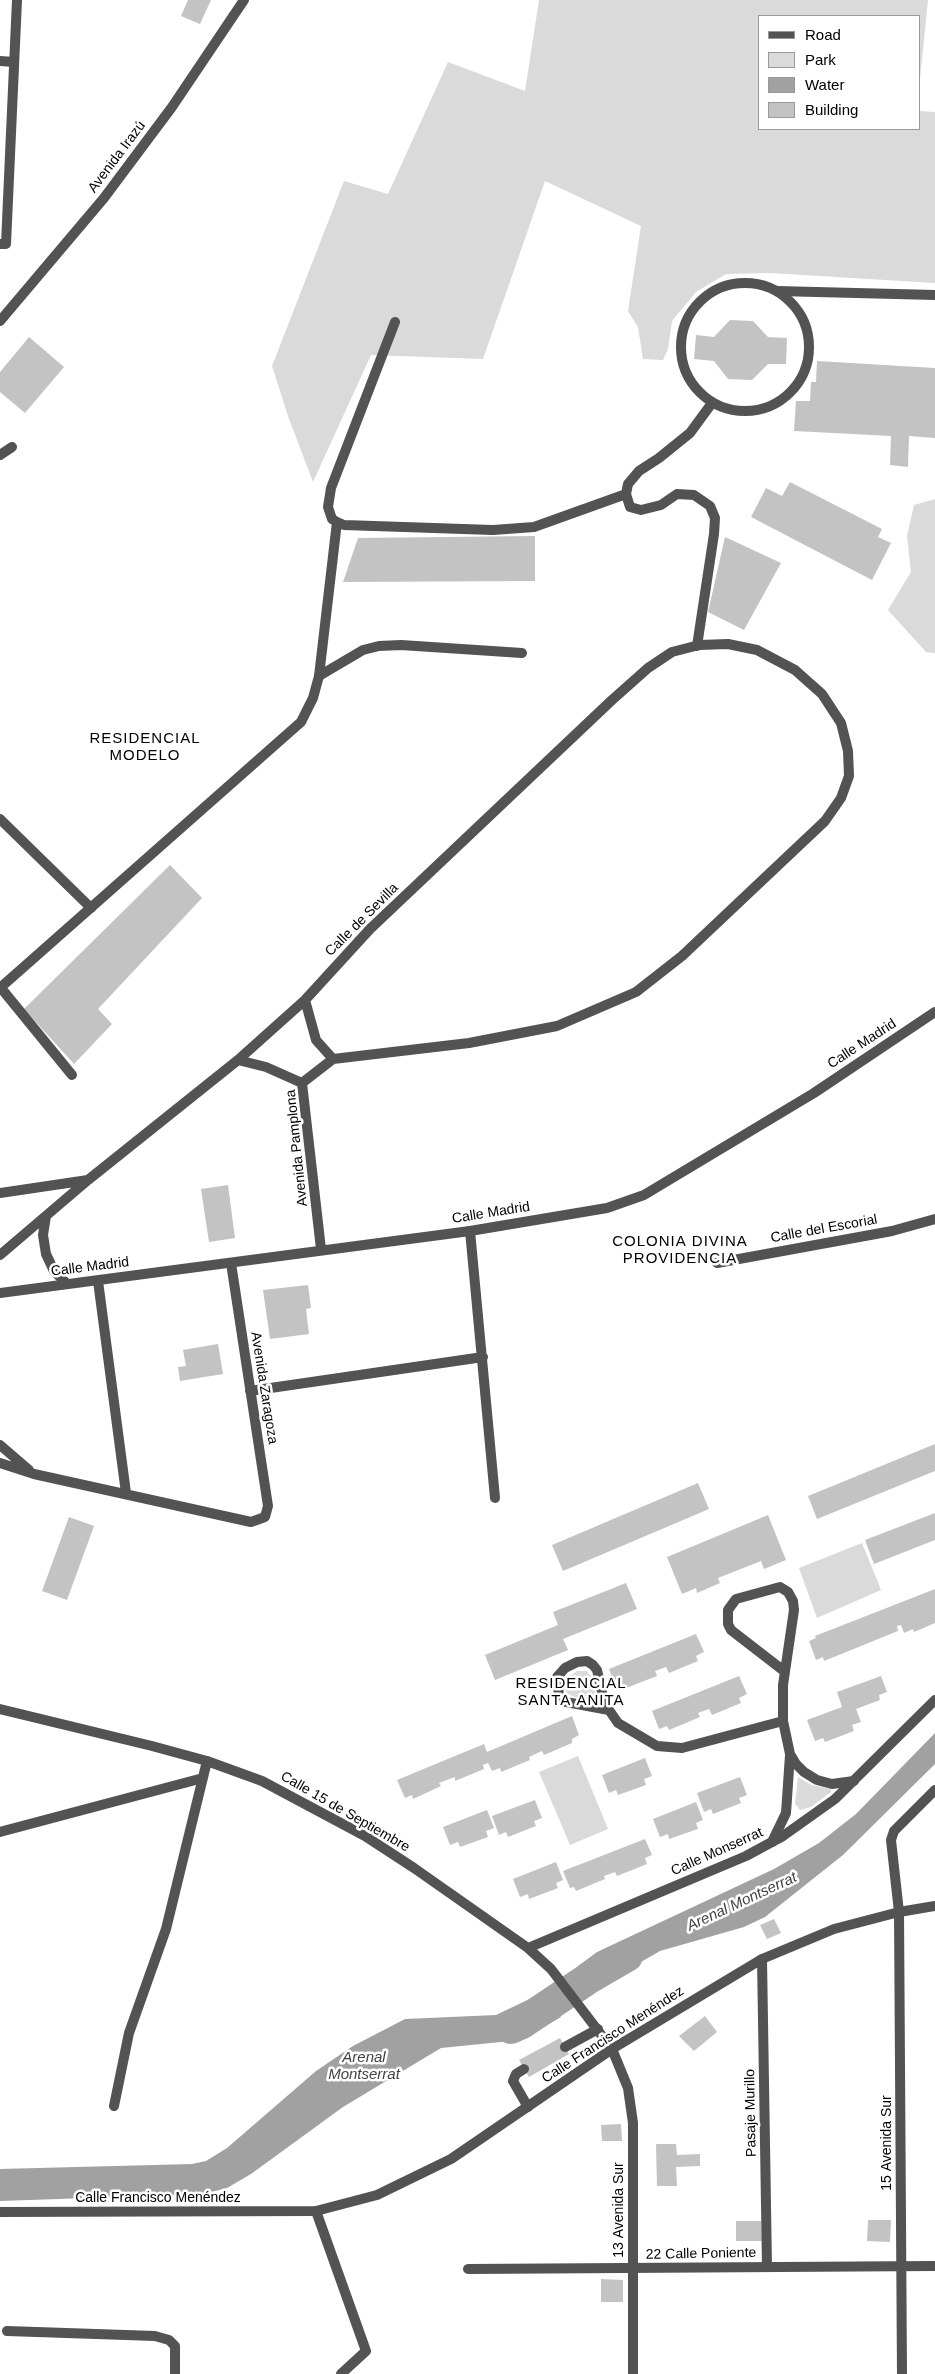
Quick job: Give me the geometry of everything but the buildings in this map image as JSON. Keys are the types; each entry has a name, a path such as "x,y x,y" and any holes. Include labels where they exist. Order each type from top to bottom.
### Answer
{"street":[{"path":"0,244 6,244 17,0"},
{"name":"Avenida Irazú","path":"0,320 104,198 172,107 244,0"},
{"path":"0,61 14,62"},
{"path":"777,291 796,308 808,330 809,355 801,379 784,398 761,409 736,411 712,403 693,386 682,363 680,338 688,314 705,296 728,284 754,283 777,291 935,295"},
{"path":"395,322 331,488 328,507 332,519 344,525 483,530 534,528 626,494"},
{"path":"697,646 714,534 715,518 710,506 694,495 677,494 661,504 641,510 630,507 626,494 628,484 639,471 659,458 690,433 712,403"},
{"path":"0,455 12,447"},
{"path":"72,1075 0,988 301,722 313,698 319,676 337,522"},
{"name":"Calle de Sevilla","path":"0,1255 88,1180 238,1060 305,1000 370,930 648,668 672,652 697,646 728,644 757,650 795,670 822,694 841,723 848,751 849,776 841,798 825,822 682,956 636,992 557,1026 469,1043 333,1059"},
{"path":"319,676 364,650 379,646 401,645 522,652"},
{"path":"0,819 91,908"},
{"path":"305,1000 316,1040 333,1059"},
{"name":"Calle Madrid","path":"0,1293 470,1230 607,1208 644,1195 814,1093 935,1012"},
{"name":"Avenida Pamplona","path":"321,1249 302,1084 333,1059"},
{"path":"238,1060 274,1070 302,1084"},
{"path":"0,1193 88,1180"},
{"path":"46,1216 43,1235 46,1254 54,1271 67,1284"},
{"name":"Calle del Escorial","path":"717,1263 892,1231 935,1219"},
{"path":"470,1230 495,1498"},
{"name":"Avenida Zaragoza","path":"126,1493 251,1522 264,1517 268,1506 231,1262"},
{"path":"0,1463 34,1474 126,1493 98,1280"},
{"path":"250,1391 483,1357"},
{"path":"0,1445 34,1474"},
{"path":"772,1842 786,1814 790,1754 783,1721 784,1671 794,1610 788,1592 780,1587 736,1599 728,1610 726,1617 731,1630 784,1671"},
{"path":"610,1710 566,1702 559,1695 557,1678 565,1668 577,1662 587,1661 593,1665 597,1670 604,1701 610,1710 618,1722 657,1746 682,1748 783,1721"},
{"name":"Calle Monserrat","path":"528,1948 746,1856 812,1818 836,1799 935,1700"},
{"name":"Calle 15 de Septiembre","path":"0,1709 207,1761 262,1781 365,1836 528,1948 551,1969 589,2016 612,2049"},
{"path":"790,1754 804,1772 817,1780 832,1784 854,1781"},
{"path":"114,2106 130,2033 166,1929 207,1761"},
{"path":"0,1832 203,1778"},
{"name":"15 Avenida Sur","path":"902,2374 899,1912 891,1840 894,1831 935,1790"},
{"name":"Calle Francisco Menéndez","path":"0,2212 316,2211 377,2195 421,2176 467,2149 612,2049 762,1959 834,1929 899,1912 935,1906"},
{"name":"Pasaje Murillo","path":"762,1959 768,2267"},
{"path":"565,2047 598,2029"},
{"name":"13 Avenida Sur","path":"612,2049 626,2079 633,2123 633,2374"},
{"path":"524,2069 516,2074 513,2082 528,2107"},
{"path":"316,2211 366,2351 341,2374"},
{"name":"22 Calle Poniente","path":"468,2269 935,2266"},
{"path":"7,2331 154,2336 169,2340 174,2346 176,2374"}],"green space":[{"path":"539,0 928,0 920,79 920,15 758,15 758,130 920,130 920,111 935,112 935,283 770,273 726,274 696,292 672,321 668,349 663,360 643,359 638,327 628,311 641,226 545,181 483,359 371,355 313,482 288,416 272,366 344,181 388,194 448,62 525,91"},
{"path":"935,499 935,653 926,652 888,610 911,572 907,536 914,505"},
{"path":"862,1543 881,1590 817,1618 799,1568"},
{"path":"577,1671 587,1671 591,1677 599,1702 595,1704 567,1694 563,1685 565,1680"},
{"path":"578,1756 608,1829 570,1845 539,1772"},
{"path":"798,1777 811,1785 831,1789 831,1792 811,1807 800,1810 795,1804"}],"water":[{"name":"Arenal Montserrat","path":"935,1733 935,1764 843,1855 765,1917 744,1927 660,1951 634,1966 600,1990 578,1966 597,1952 774,1869 819,1843 856,1814"},
{"name":"Arenal Montserrat","path":"540,1994 561,2017 521,2040 441,2048 343,2107 251,2174 227,2188 204,2194 0,2201 0,2169 192,2164 206,2161 227,2148 316,2071 353,2046 405,2019 496,2015"}],"waterway":[{"name":"Arenal Montserrat","path":"511,2028 522,2023 589,1978 627,1956"}],"district":[{"name":"RESIDENCIAL MODELO","path":"145,748"},
{"name":"COLONIA DIVINA PROVIDENCIA","path":"680,1250"},
{"name":"RESIDENCIAL SANTA ANITA","path":"571,1692"}]}
